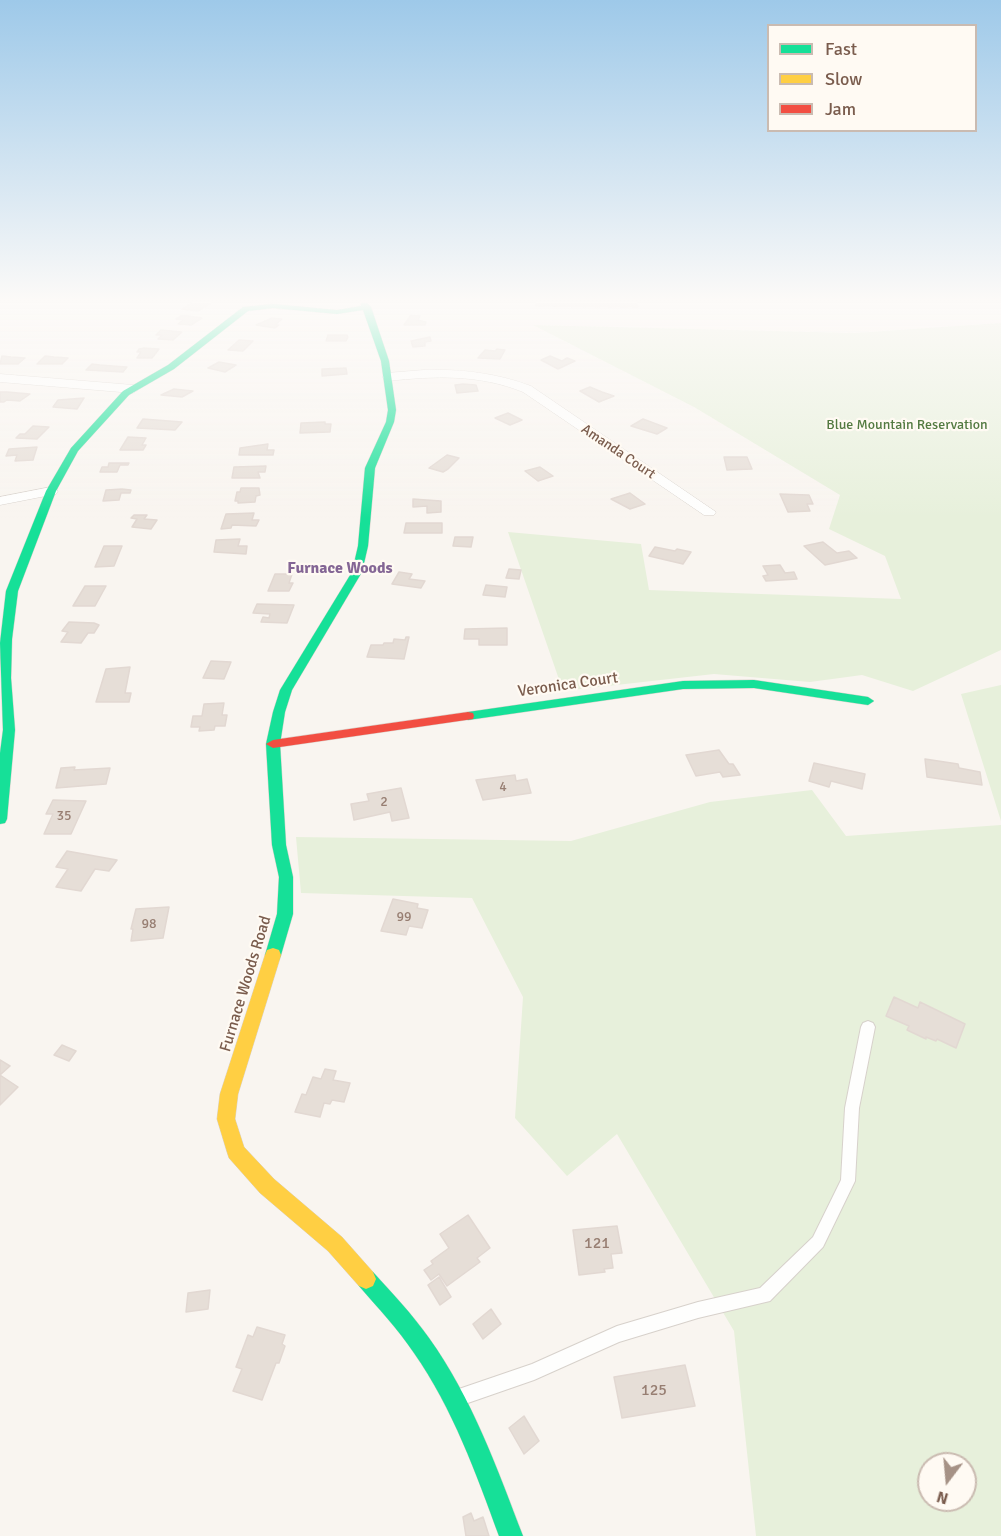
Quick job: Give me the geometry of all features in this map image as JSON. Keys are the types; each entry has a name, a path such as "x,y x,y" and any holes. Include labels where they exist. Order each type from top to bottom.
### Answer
{"street":[{"path":"0,819 9,730 3,678 3,640 12,591 51,491 74,450 103,416 134,389 158,375"},
{"name":"Amanda Court","path":"388,377 421,375"},
{"name":"Amanda Court","path":"477,375 505,379 527,389 709,512"},
{"name":"Furnace Woods Road","path":"388,377 392,400 390,421 370,466 362,558 345,594 286,690 273,744 279,845 286,877 285,914 229,1094 226,1119 236,1152 267,1186 335,1244 406,1324 443,1380 480,1452 511,1536"},
{"path":"0,378 134,389"},
{"path":"0,501 51,491"},
{"name":"Veronica Court","path":"273,744 683,685 754,684 868,700"}],"lane":[{"path":"453,1399 534,1372 617,1334 698,1310 764,1295 818,1242 848,1181 852,1108 868,1027"}],"green space":[{"name":"Blue Mountain Reservation","path":"631,375 1001,375 1001,650 913,691 862,675 810,682 714,674 563,691 508,532 641,544 649,590 901,599 885,556 829,529 840,495 694,407"},
{"path":"1001,685 1001,821 961,694"},
{"path":"812,790 846,836 1001,825 1001,1536 756,1536 734,1331 617,1134 567,1176 515,1118 523,997 472,898 301,893 296,837 571,841 710,802"}],"building":[{"path":"455,385 476,385 478,391 457,393"},
{"path":"590,387 614,396 599,402 580,391"},
{"path":"174,389 193,391 182,397 161,395"},
{"path":"0,392 30,394 20,401 0,402"},
{"path":"84,398 77,409 53,407 58,400"},
{"path":"508,413 522,420 510,425 495,418"},
{"path":"143,419 182,422 175,430 137,428"},
{"path":"643,419 667,428 657,434 631,426"},
{"path":"325,422 325,424 331,424 330,432 300,433 301,423"},
{"path":"33,426 49,427 37,439 16,438 20,434 25,434"},
{"path":"128,437 146,438 142,445 146,445 143,450 120,450"},
{"path":"268,444 267,450 274,450 273,455 239,455 240,448"},
{"path":"37,447 33,460 15,461 17,455 6,456 9,449"},
{"path":"447,455 459,458 443,472 429,468"},
{"path":"724,457 747,457 752,469 727,470"},
{"path":"109,463 129,463 120,465 117,472 100,472 102,467 108,467"},
{"path":"266,466 265,472 258,472 260,478 232,478 234,467"},
{"path":"540,467 553,476 538,481 525,471"},
{"path":"241,488 259,488 260,495 256,496 255,502 238,503 235,501 237,492 240,492"},
{"path":"106,490 131,490 130,493 121,493 119,500 103,501"},
{"path":"630,493 645,504 630,509 611,499"},
{"path":"780,494 809,495 813,504 807,504 810,511 788,512"},
{"path":"413,499 441,501 441,512 427,513 427,506 413,507"},
{"path":"254,513 252,520 259,520 256,526 232,525 231,528 221,529 226,514"},
{"path":"134,515 147,515 144,519 157,520 151,529 132,527 137,519 131,518"},
{"path":"406,523 442,523 442,533 404,533"},
{"path":"455,537 473,537 471,547 453,546"},
{"path":"240,539 238,546 247,546 246,554 214,552 216,540"},
{"path":"823,542 837,553 849,551 857,558 825,565 804,546"},
{"path":"104,546 122,546 114,566 95,567"},
{"path":"655,547 691,552 683,564 649,556"},
{"path":"780,565 785,573 794,572 797,579 766,581 763,576 768,575 763,566"},
{"path":"509,569 521,570 519,579 506,578"},
{"path":"399,572 412,574 409,579 425,581 421,588 392,584"},
{"path":"275,574 292,574 289,583 293,583 289,591 268,591"},
{"path":"486,585 507,587 505,597 483,595"},
{"path":"85,586 106,586 95,606 73,606"},
{"path":"257,604 294,605 287,623 261,622 263,617 269,618 270,614 253,613"},
{"path":"69,622 99,625 94,633 88,633 81,643 61,642 68,632 62,631"},
{"path":"507,628 507,645 479,645 479,639 464,639 465,629"},
{"path":"409,637 404,659 367,657 371,645 393,643 394,639 405,640"},
{"path":"211,661 231,662 224,679 203,678"},
{"path":"130,667 125,693 131,693 129,702 96,702 106,669"},
{"path":"224,703 222,715 227,715 225,726 215,726 214,730 199,731 200,727 191,727 193,716 202,716 204,704"},
{"path":"719,750 740,775 723,777 720,772 696,776 686,755"},
{"path":"925,759 958,764 959,768 980,772 982,785 927,777"},
{"path":"814,763 865,774 862,789 831,781 829,787 809,781"},
{"path":"75,767 74,770 110,768 106,784 56,788 61,768"},
{"path":"515,775 516,781 527,779 531,793 483,800 476,780"},
{"path":"401,788 409,818 392,821 390,812 354,820 351,804 369,801 367,794"},
{"path":"53,800 86,801 71,834 44,834 53,814 46,814"},
{"path":"67,851 117,860 109,871 95,869 81,891 56,887 68,869 56,867"},
{"path":"393,899 418,904 417,908 428,910 422,928 409,926 406,935 381,931"},
{"path":"169,907 163,938 131,941 133,929 131,929 136,909"},
{"path":"894,997 918,1008 920,1002 965,1024 956,1048 937,1039 936,1041 926,1037 926,1039 907,1030 909,1026 886,1016"},
{"path":"62,1045 76,1051 69,1061 54,1055"},
{"path":"0,1060 10,1066 0,1075"},
{"path":"325,1069 336,1071 333,1080 350,1083 344,1102 332,1100 330,1104 324,1103 320,1117 295,1112 302,1094 306,1095 313,1077 321,1079"},
{"path":"0,1075 18,1087 0,1105"},
{"path":"468,1215 490,1248 477,1258 480,1262 447,1286 439,1274 431,1280 424,1270 433,1264 431,1261 449,1248 440,1234"},
{"path":"617,1226 622,1253 611,1254 613,1268 604,1269 605,1272 579,1275 573,1230"},
{"path":"439,1277 451,1297 440,1305 428,1285"},
{"path":"210,1290 208,1309 186,1312 188,1293"},
{"path":"491,1309 501,1324 483,1339 473,1324"},
{"path":"257,1327 285,1335 282,1344 285,1346 279,1363 276,1363 262,1400 233,1391 242,1369 236,1367 248,1335 253,1337"},
{"path":"685,1365 695,1406 622,1418 614,1377"},
{"path":"524,1416 539,1441 524,1454 509,1428"},
{"path":"471,1513 474,1521 483,1517 489,1536 466,1536 463,1517"}],"traffic: fast":[{"path":"0,819 9,730 5,678 6,639 12,591 51,491 74,450 126,393 158,375"},
{"path":"273,955 285,914 286,877 279,845 273,744 279,712 286,690 357,572 363,546 370,468 390,422 392,410 387,375"},
{"path":"468,716 683,685 754,684 868,701"},
{"path":"366,1279 405,1323 439,1372 467,1425 511,1536"}],"traffic: slow":[{"path":"273,955 229,1094 226,1119 236,1152 267,1186 335,1244 366,1279"}],"traffic: jam":[{"path":"273,744 468,716"}],"district":[{"name":"Furnace Woods","path":"340,569"}]}
